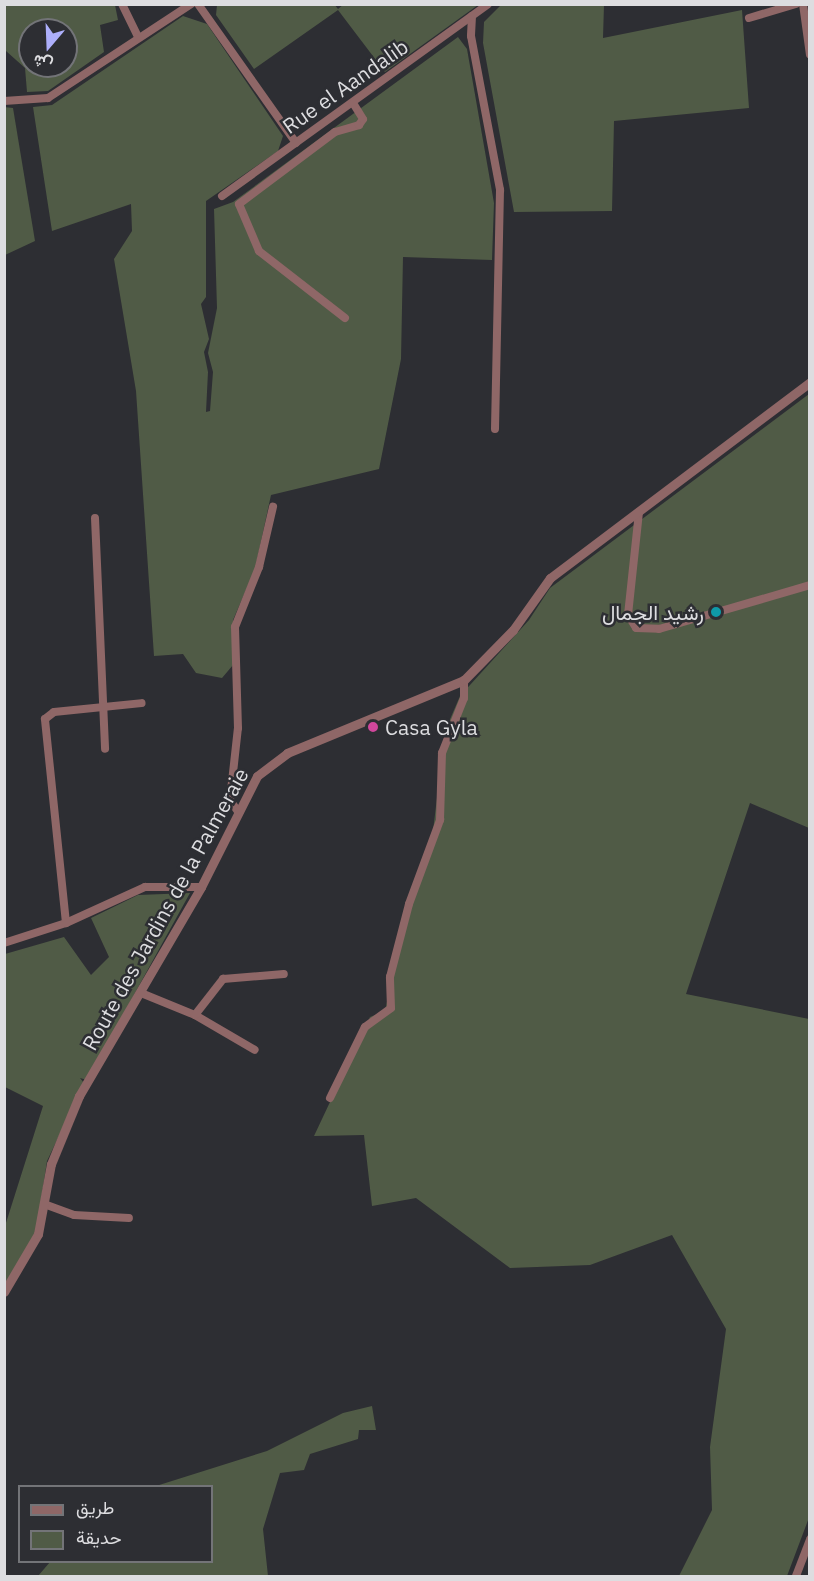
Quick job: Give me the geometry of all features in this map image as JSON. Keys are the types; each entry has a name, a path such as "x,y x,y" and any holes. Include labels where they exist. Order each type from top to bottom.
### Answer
{"street":[{"path":"122,4 138,37"},
{"path":"4,101 48,99 138,37 191,4"},
{"path":"198,4 296,142"},
{"name":"Rue el Aandalib","path":"222,196 488,4"},
{"path":"749,18 796,4"},
{"path":"803,4 810,55"},
{"path":"472,16 471,36 500,190 495,429"},
{"path":"456,28 471,36"},
{"path":"345,318 259,251 239,204 335,132 359,125 363,119 352,103"},
{"name":"Route des Jardins de la Palmeraie","path":"4,1292 38,1234 51,1164 70,1115 201,887 258,777 287,753 464,680 513,630 542,585 810,382"},
{"path":"238,813 230,800 238,729 235,627 259,567 273,507"},
{"path":"639,512 628,615 636,628 659,629 810,585"},
{"path":"95,518 105,749"},
{"path":"330,1098 365,1027 391,1008 390,977 409,904 440,820 442,753 464,698 464,680"},
{"path":"66,923 45,719 54,711 141,703"},
{"path":"4,943 66,923 145,887 201,887"},
{"path":"195,1015 223,979 284,974"},
{"path":"141,993 195,1015 255,1050"},
{"path":"44,1204 74,1215 129,1218"},
{"path":"796,1576 810,1539"}],"green space":[{"path":"334,4 338,9 344,4 478,5 385,72 338,10 254,69 216,15 217,5"},
{"path":"4,5 115,5 118,20 100,25 104,52 78,70 78,18 18,18 18,62 6,51"},
{"path":"501,5 604,5 603,38 742,10 749,108 614,121 612,211 514,212 483,43 484,22"},
{"path":"183,16 207,24 283,136 278,151 206,201 206,297 201,304 209,339 204,352 208,372 206,412 210,411 213,372 208,353 217,308 214,209 233,202 458,37 467,49 494,203 492,260 403,257 401,359 379,469 271,495 255,569 233,620 233,665 222,678 196,673 183,654 154,656 136,391 114,259 132,231 131,204 52,231 33,107 52,105"},
{"path":"26,78 67,78 48,91 27,92"},
{"path":"4,107 13,108 35,241 5,255"},
{"path":"809,394 809,828 750,803 686,994 809,1019 810,1515 787,1576 679,1576 712,1510 710,1447 726,1329 672,1235 590,1265 510,1268 416,1198 372,1206 364,1135 314,1136 370,1017 385,1011 409,895 433,831 445,731 460,696 529,620 550,588"},
{"path":"190,893 87,1080 80,1078 84,1083 47,1161 36,1233 5,1289 5,1226 43,1106 5,1087 5,954 64,937 91,975 109,957 91,918 138,895"},
{"path":"372,1406 376,1430 359,1430 358,1439 310,1454 304,1470 280,1473 263,1529 268,1576 38,1576 49,1563 213,1563 213,1485 159,1485 267,1451 343,1413"}],"place":[{"name":"رشيد الجمال","path":"716,612"},
{"name":"Casa Gyla","path":"373,727"}]}
